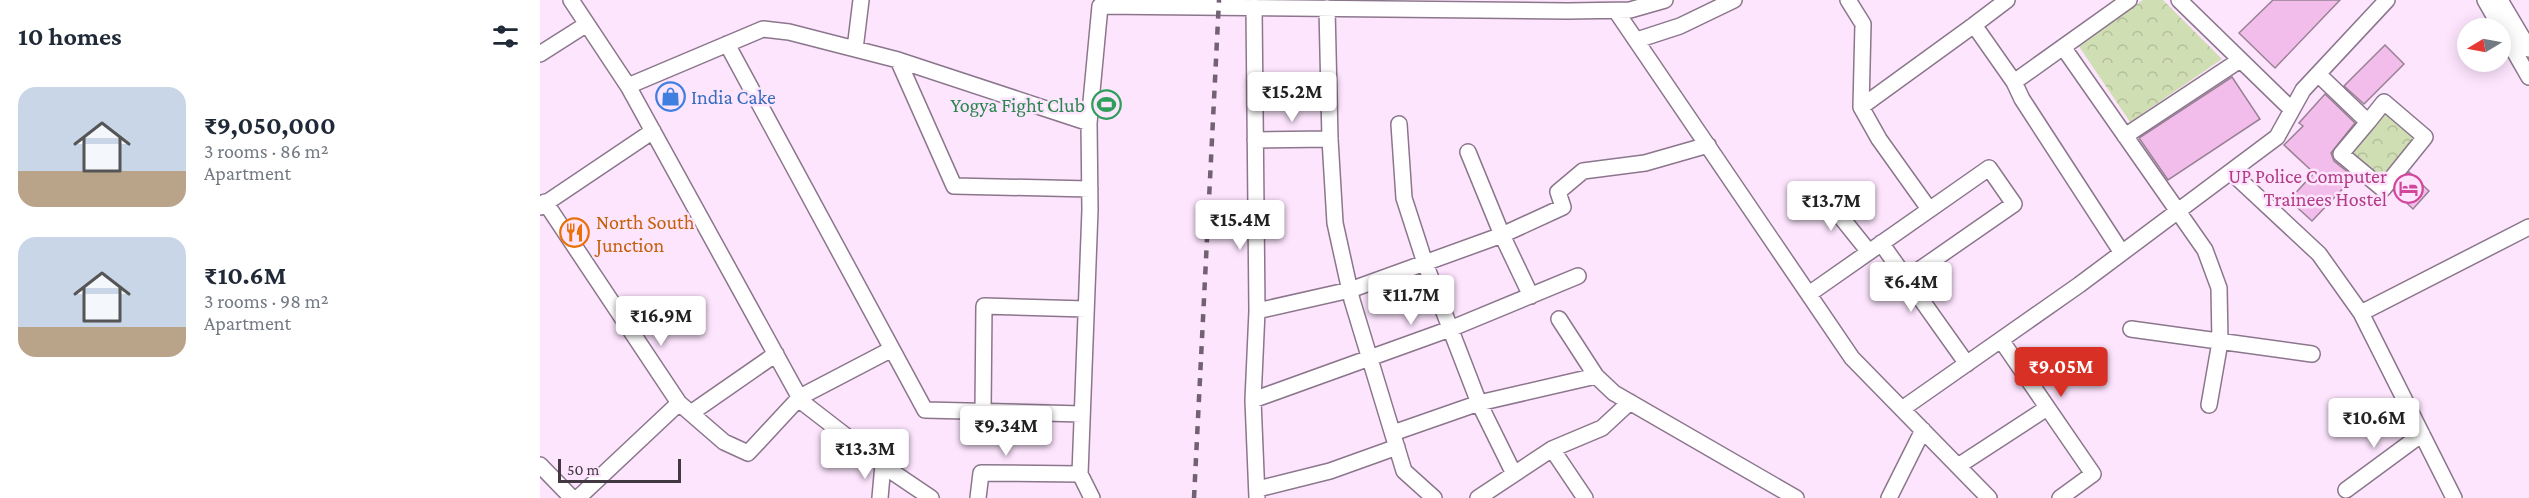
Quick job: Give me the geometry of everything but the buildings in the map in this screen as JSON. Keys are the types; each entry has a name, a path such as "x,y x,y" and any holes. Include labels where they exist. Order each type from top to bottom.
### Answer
{"street":[{"path":"571,0 628,86 802,402 931,498"},
{"path":"855,49 861,0"},
{"path":"1092,498 1080,474 1090,189 1089,123 1097,3 1328,8 1349,4 1630,10 1665,0"},
{"path":"1637,40 1680,26 1734,0"},
{"path":"1848,0 1863,24 1861,107 1879,139 1929,209"},
{"path":"1861,107 2007,0"},
{"path":"2014,82 2129,0"},
{"path":"2179,0 2292,111"},
{"path":"1902,409 2122,253 2277,137 2303,90 2388,0"},
{"path":"2485,0 2529,77"},
{"path":"2500,0 2529,49"},
{"path":"1254,7 1257,311 1253,400 1257,494 1330,471 1479,403 1596,376"},
{"path":"1328,8 1330,139 1335,223 1350,290 1404,471 1434,498"},
{"path":"1616,10 1852,358 1989,498"},
{"path":"540,54 587,24"},
{"path":"1974,25 2014,82 2022,99 2122,253"},
{"path":"628,86 763,29 789,32 898,60 1089,123"},
{"path":"727,44 925,410 1082,414"},
{"path":"2063,47 2205,250 2219,288 2220,342 2209,405"},
{"path":"898,60 954,186 1090,189"},
{"path":"2125,136 2240,60"},
{"path":"2318,74 2368,122"},
{"path":"2384,102 2425,137 2383,189 2341,154 2368,122 2384,102"},
{"path":"1399,124 1404,198 1425,263 1479,403 1514,474"},
{"path":"653,131 542,205 685,408 724,442 748,453 800,397 892,349"},
{"path":"1255,140 1330,139"},
{"path":"1257,311 1350,290 1502,235 1563,207 1558,192 1583,171 1645,163 1708,145"},
{"path":"1468,152 1502,235 1531,296"},
{"path":"1809,294 1989,168 2014,204 1906,279"},
{"path":"2231,172 2319,254 2361,313 2454,498"},
{"path":"1820,191 1906,279 1967,364"},
{"path":"2361,313 2529,227"},
{"path":"1253,400 1450,329 1578,276"},
{"path":"983,411 984,306 1086,309"},
{"path":"1559,319 1596,376 1614,393 1796,498"},
{"path":"2131,329 2312,354"},
{"path":"2001,340 2093,474 2060,498"},
{"path":"578,498 685,408 776,354"},
{"path":"1478,498 1552,448 1602,428 1630,402"},
{"path":"1958,466 2048,408"},
{"path":"1889,498 1923,430"},
{"path":"2346,490 2422,434"},
{"path":"1552,448 1585,498"},
{"path":"880,498 883,464"},
{"path":"540,465 572,498"},
{"path":"978,498 981,473 1080,474"}],"green space":[{"path":"2143,0 2163,0 2222,59 2130,122 2078,45"},
{"path":"2385,106 2421,137 2382,184 2346,153"}],"railway":[{"path":"1194,498 1219,0"}],"place":[{"name":"India Cake","path":"670,97"},
{"name":"Yogya Fight Club","path":"1106,105"},
{"name":"UP Police Computer Trainees Hostel","path":"2408,188"},
{"name":"North South Junction","path":"575,233"}]}
